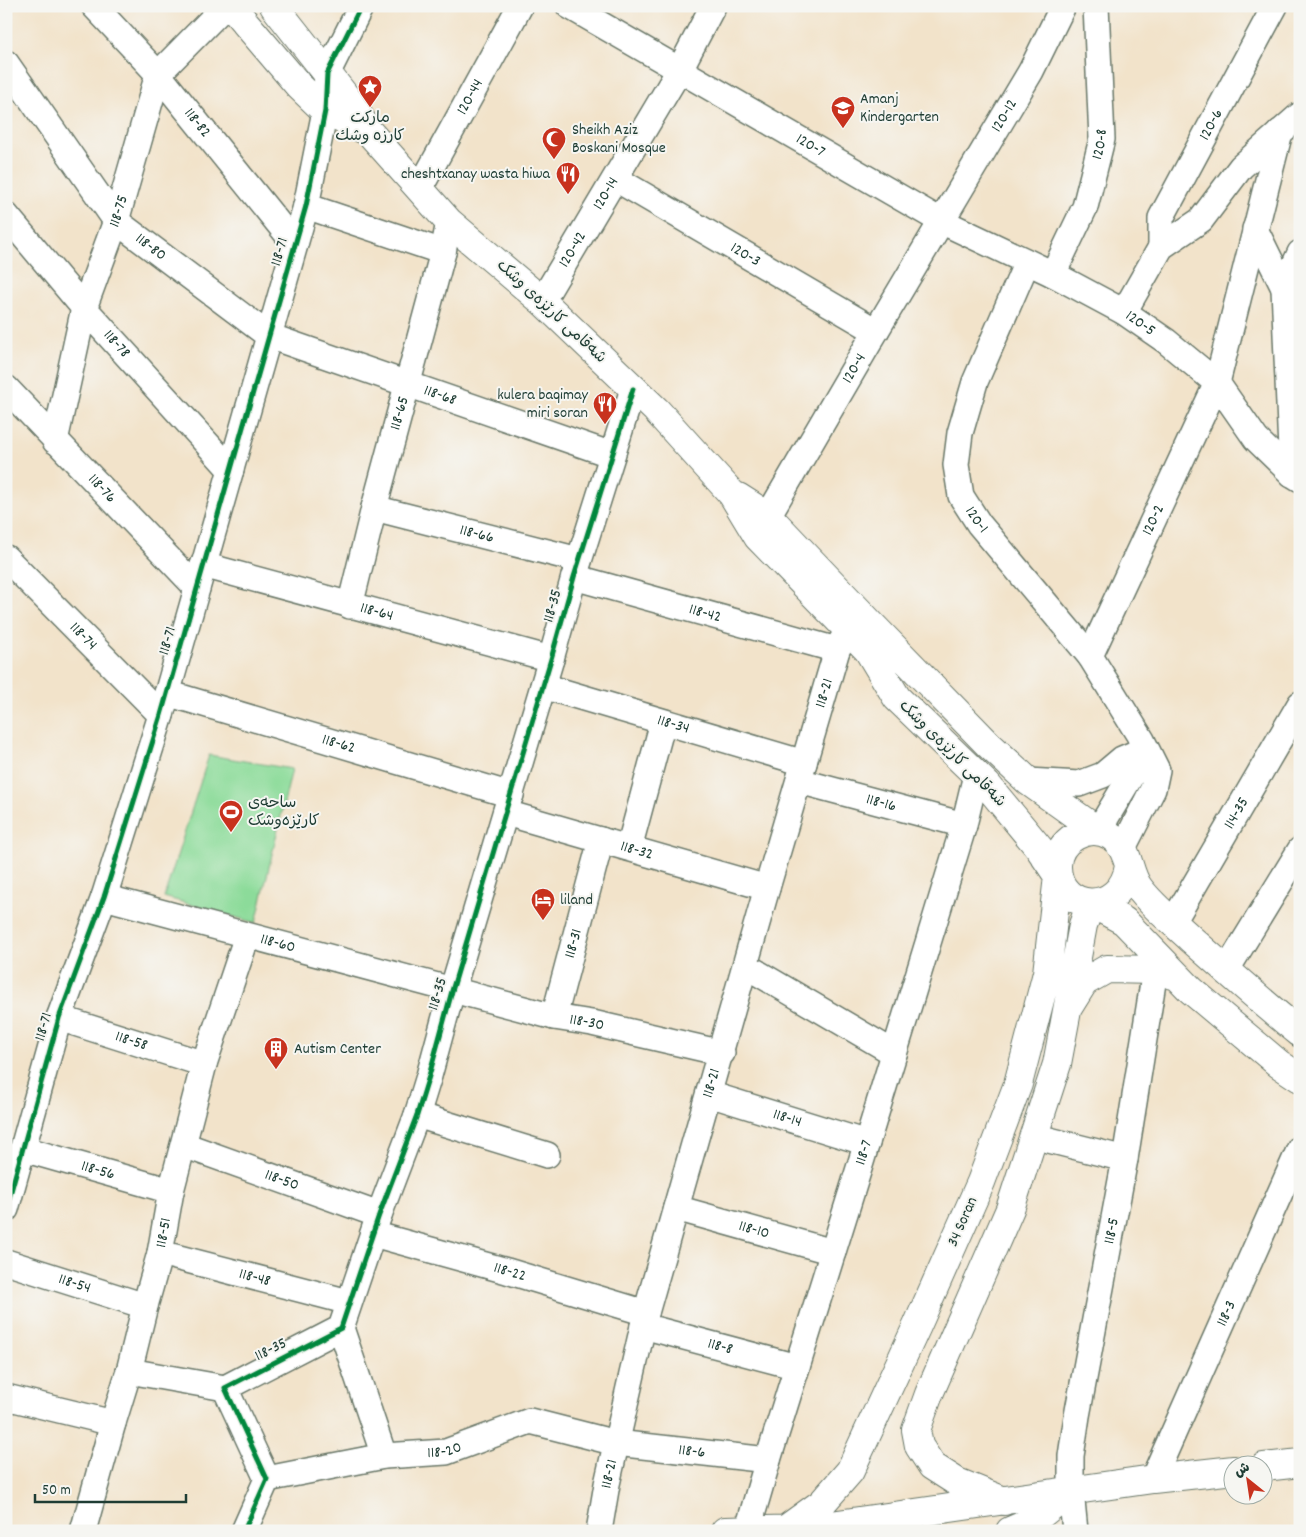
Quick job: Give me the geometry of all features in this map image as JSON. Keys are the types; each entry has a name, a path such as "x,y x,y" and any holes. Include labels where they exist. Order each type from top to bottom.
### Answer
{"main road":[{"name":"شەقامی کارێزەی وشک","path":"231,6 299,86 325,111 368,132"},
{"name":"شەقامی کارێزەی وشک","path":"274,6 349,101 368,132 449,222 542,301 656,410 732,494 758,537 868,650 897,698 987,785 1039,848 1058,876"},
{"name":"شەقامی کارێزەی وشک","path":"732,494 768,516 903,657 1028,782 1098,831"},
{"path":"882,674 903,657"},
{"path":"1300,1034 1226,971 1138,887 1120,843 1110,835 1098,831 1074,836 1065,844 1059,854 1056,865 1062,886 1070,895 1091,903 1124,921 1166,973 1191,990 1279,1064 1300,1078"},
{"path":"1091,903 1102,902 1113,897 1121,889 1127,878 1126,857"},
{"name":"34 Soran","path":"786,1529 822,1503 850,1471 981,1182 1018,1084 1047,973 1058,876"},
{"path":"1004,1501 957,1482 932,1466 920,1446 916,1430 939,1370 1010,1209 1057,1064 1083,925 1091,903"},
{"path":"1067,1009 1084,982 1107,969 1166,973"},
{"path":"901,1360 939,1370"},
{"path":"1274,1466 1300,1463"},
{"path":"737,1530 803,1529 1153,1479 1224,1471"},
{"path":"1010,1531 1033,1521 1071,1492"}],"street":[{"name":"118-82","path":"94,6 158,74 295,244"},
{"name":"118-75","path":"56,441 84,308 116,221 158,74 225,6"},
{"path":"326,74 361,6"},
{"name":"120-44","path":"420,188 520,6"},
{"name":"120-7","path":"568,6 941,221"},
{"name":"120-14","path":"542,301 680,69 713,6"},
{"name":"120-12","path":"941,221 1031,71 1062,6"},
{"name":"120-8","path":"1053,274 1085,207 1102,139 1096,6"},
{"name":"120-6","path":"1161,247 1161,218 1275,6"},
{"name":"118-80","path":"6,63 116,221 269,336"},
{"name":"120-42","path":"542,301 680,69"},
{"name":"118-71","path":"6,1209 59,1018 104,897 164,704 306,206 325,111 326,74"},
{"path":"1124,312 1161,247 1201,220 1241,166 1300,116"},
{"name":"120-2","path":"1090,656 1217,383 1280,132"},
{"name":"120-3","path":"616,179 876,331"},
{"path":"306,206 443,252"},
{"name":"118-78","path":"6,215 84,308 230,470"},
{"name":"120-5","path":"941,221 1053,274 1124,312 1166,341 1217,383 1256,439 1296,477"},
{"name":"120-4","path":"768,516 941,221"},
{"name":"118-65","path":"350,606 374,508 443,252 449,222"},
{"path":"1255,229 1284,288 1296,477"},
{"path":"1284,288 1300,253"},
{"name":"120-1","path":"1027,262 975,382 960,433 956,465 961,496 979,524 1090,656 1157,770 1153,789 1126,857"},
{"name":"118-68","path":"269,336 612,455"},
{"name":"118-76","path":"6,388 197,588"},
{"name":"118-35","path":"225,1388 341,1328 348,1302 430,1076 452,991 551,659 576,568 633,389"},
{"name":"118-66","path":"374,508 576,568"},
{"name":"118-74","path":"6,558 164,704"},
{"name":"118-64","path":"203,565 551,659"},
{"name":"118-42","path":"576,568 840,645"},
{"name":"118-21","path":"599,1531 607,1484 645,1320 722,1053 767,888 840,645"},
{"name":"118-34","path":"543,686 663,722 802,772"},
{"name":"118-62","path":"164,704 508,804"},
{"name":"114-35","path":"1173,922 1300,704"},
{"path":"629,848 663,722"},
{"path":"1028,782 1079,784 1102,776 1141,745"},
{"path":"1098,831 1140,762 1141,745"},
{"name":"118-16","path":"802,772 964,825"},
{"name":"118-7","path":"737,1530 768,1460 964,825 976,775"},
{"name":"118-32","path":"508,804 601,840 767,888"},
{"name":"118-31","path":"554,1017 601,840"},
{"path":"1226,971 1300,850"},
{"name":"118-60","path":"104,897 452,991"},
{"name":"118-51","path":"83,1531 129,1371 144,1306 160,1253 171,1191 204,1064 247,936"},
{"path":"746,966 894,1053"},
{"name":"118-5","path":"1074,1531 1071,1492 1072,1456 1077,1416 1125,1159 1166,973"},
{"name":"118-30","path":"452,991 554,1017 592,1023 722,1053"},
{"name":"118-58","path":"59,1018 204,1064"},
{"name":"118-14","path":"709,1094 867,1143"},
{"path":"417,1115 547,1155"},
{"path":"1034,1136 1125,1159"},
{"name":"118-50","path":"184,1145 376,1224"},
{"name":"118-3","path":"1153,1479 1300,1148"},
{"name":"118-56","path":"23,1149 171,1191"},
{"name":"118-10","path":"676,1208 833,1252"},
{"name":"118-22","path":"376,1224 645,1320"},
{"name":"118-48","path":"160,1253 348,1302"},
{"name":"118-54","path":"6,1262 144,1306"},
{"name":"118-8","path":"645,1320 797,1367"},
{"path":"341,1328 384,1456"},
{"path":"129,1371 225,1388 267,1479 244,1531"},
{"path":"6,1397 113,1423"},
{"name":"118-20","path":"267,1479 384,1456 446,1452 530,1421 616,1443"},
{"name":"118-6","path":"616,1443 768,1460"}],"green space":[{"name":"ساحه‌ی کارێزه‌وشک","path":"209,755 292,769 256,923 164,897"}],"cycle path":[{"path":"6,1209 59,1018 104,897 161,715 306,206 325,111 327,74 361,6"},
{"path":"244,1531 267,1479 225,1388 341,1328 379,1215 417,1115 574,577 633,389"}],"place":[{"name":"ماركت كارزه وشك","path":"370,108"},
{"name":"Amanj Kindergarten","path":"843,129"},
{"name":"Sheikh Aziz Boskani Mosque","path":"554,160"},
{"name":"cheshtxanay wasta hiwa","path":"568,195"},
{"name":"kulera baqimay miri soran","path":"605,425"},
{"name":"ساحه‌ی کارێزه‌وشک","path":"231,833"},
{"name":"liland","path":"543,921"},
{"name":"Autism Center","path":"276,1070"}]}
